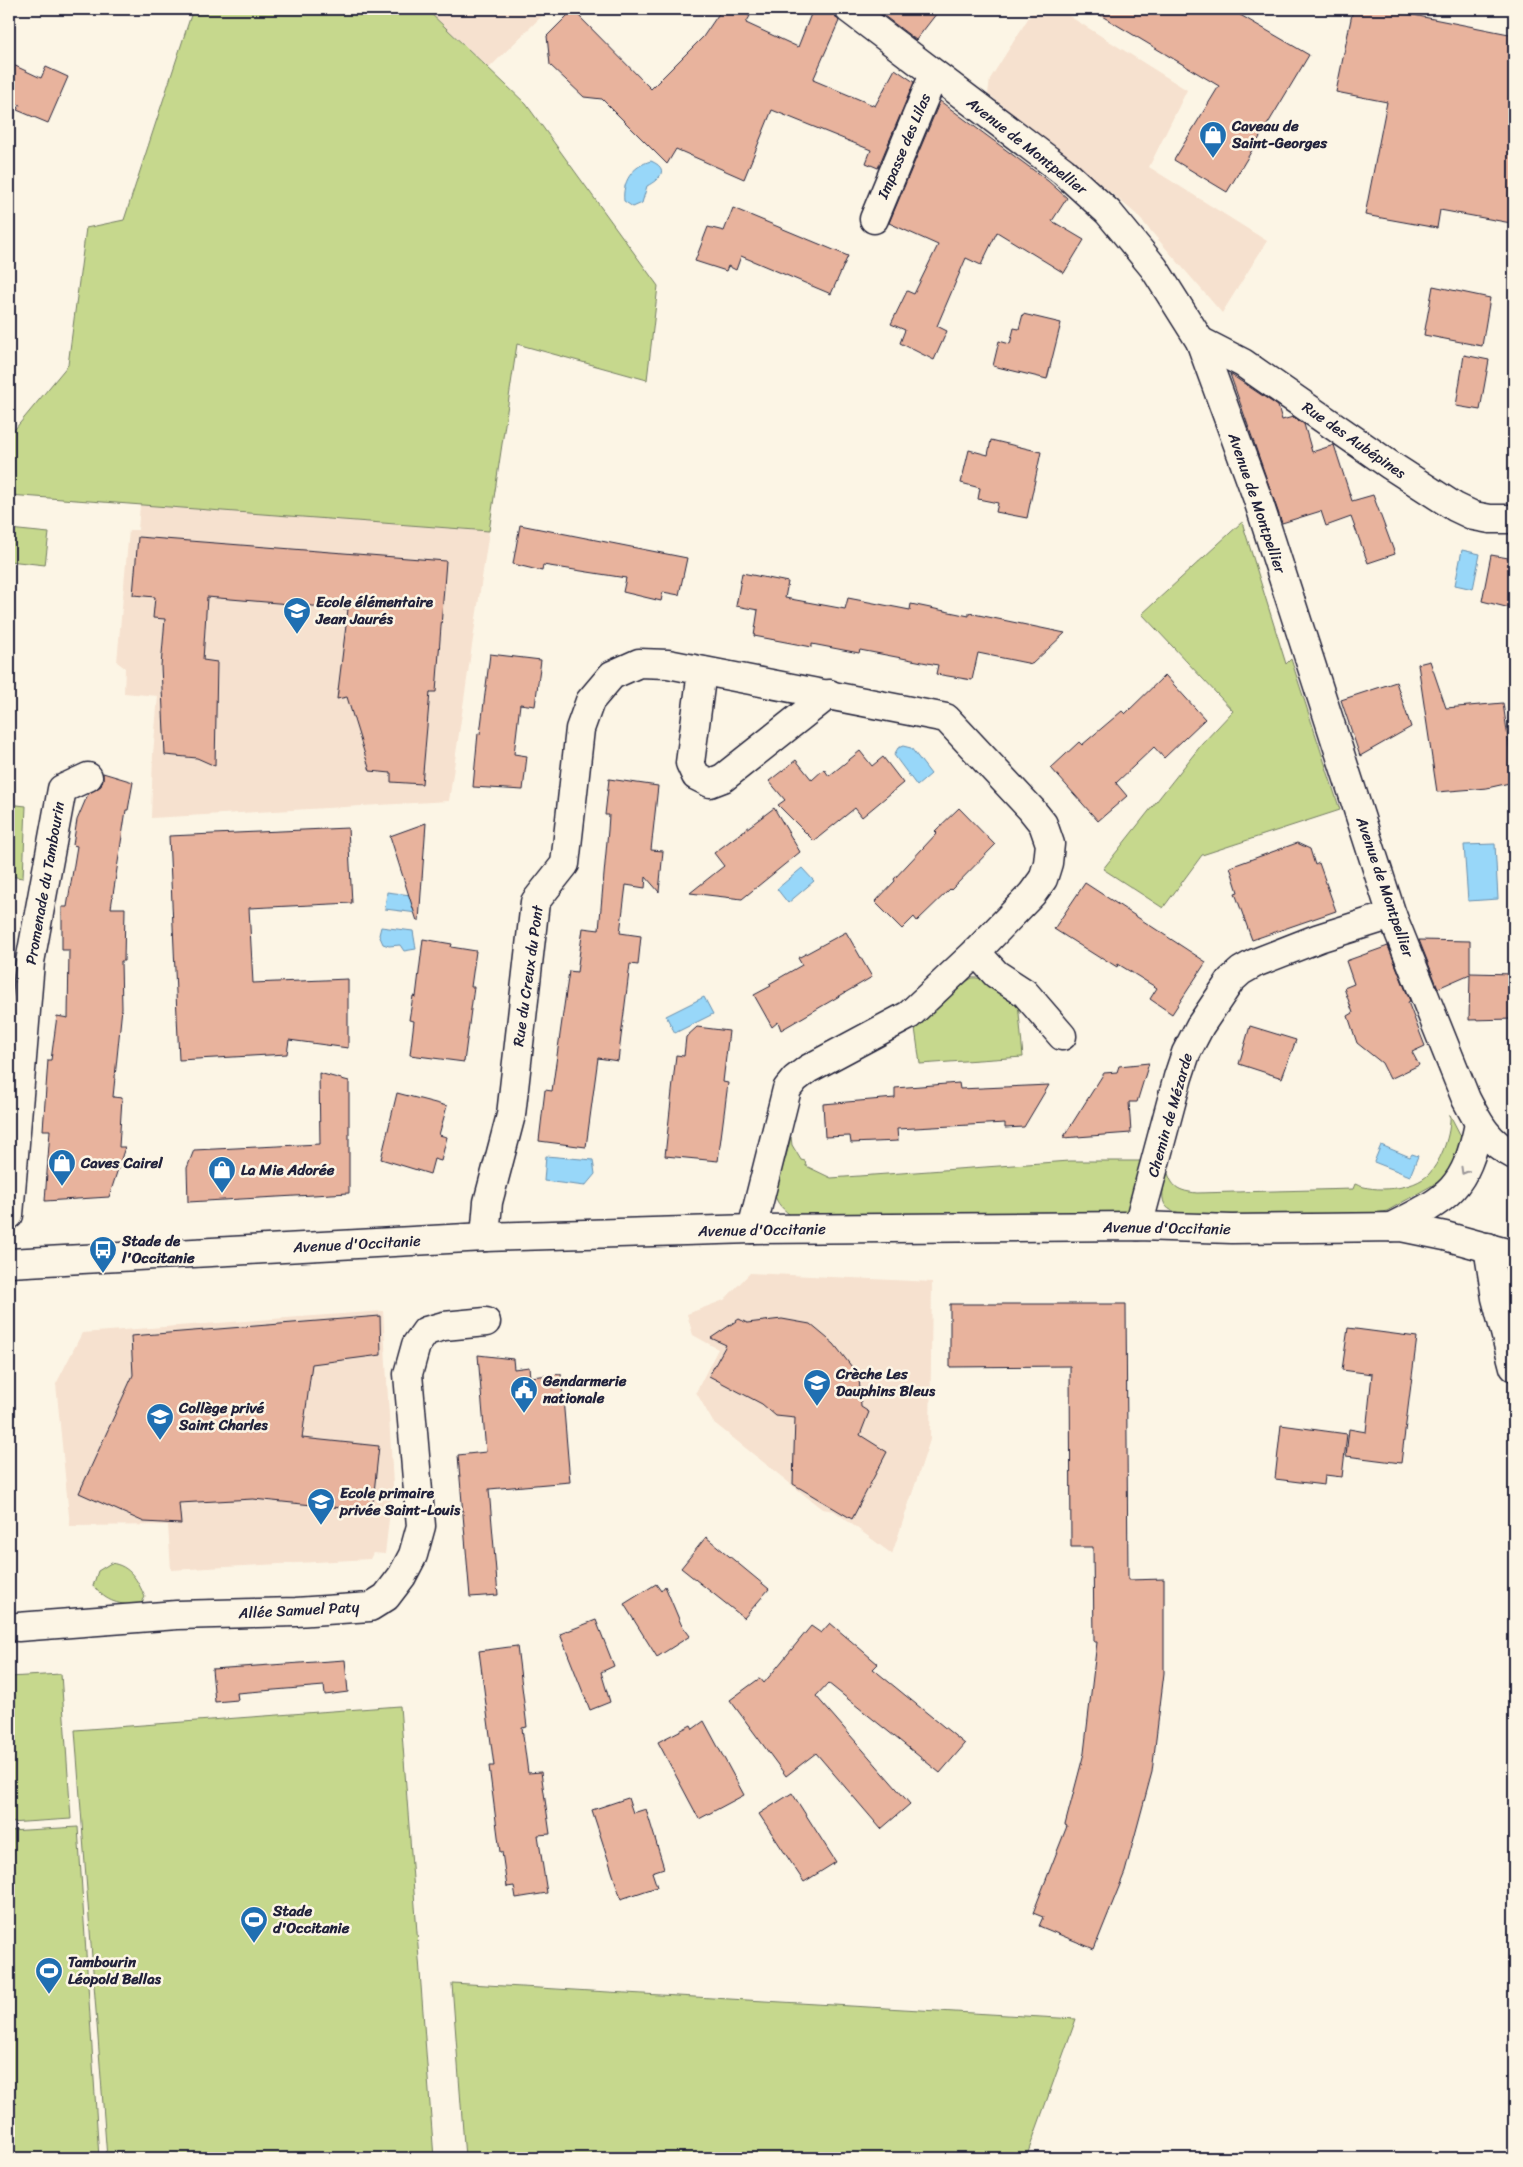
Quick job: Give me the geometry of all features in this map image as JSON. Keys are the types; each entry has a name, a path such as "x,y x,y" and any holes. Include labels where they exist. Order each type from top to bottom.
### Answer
{"street":[{"name":"Avenue de Montpellier","path":"849,9 1063,171 1108,212 1154,268 1200,341 1257,497 1392,915 1466,1100 1479,1124 1494,1143 1514,1155"},
{"name":"Impasse des Lilas","path":"874,218 934,74"},
{"name":"Rue des Aubépines","path":"1200,341 1243,363 1390,465 1455,507 1474,516 1490,519 1514,519"},
{"name":"Rue du Creux du Pont","path":"485,1237 488,1202 511,1115 535,902 565,864 580,729 590,701 612,675 639,663 668,664 946,718 1043,824 1050,844 1048,863 1043,879 1032,894 976,952 909,1014 808,1069 795,1079 787,1089 752,1229"},
{"path":"702,671 690,763 696,776 710,783 723,778 828,694"},
{"name":"Promenade du Tambourin","path":"9,1215 30,962 51,840 62,789 88,777"},
{"name":"Chemin de Mézarde","path":"1138,1226 1186,1053 1200,1026 1231,980 1241,971 1255,963 1319,938 1392,915"},
{"path":"976,952 996,974 1025,993 1062,1036"},
{"path":"1391,1227 1438,1202 1454,1188 1471,1160 1479,1124"},
{"name":"Avenue d'Occitanie","path":"9,1264 485,1237 752,1229 1138,1226 1232,1229 1391,1227 1410,1229 1507,1253"},
{"path":"1507,1253 1496,1298 1514,1368"},
{"name":"Allée Samuel Paty","path":"18,1627 178,1615 296,1612 370,1607 386,1597 402,1576 413,1555 421,1526 408,1374 416,1345 426,1331 444,1326 486,1322"}],"shaded area":[{"path":"426,9 549,9 489,68"},
{"path":"1034,9 1058,9 1187,90 1149,167 1267,241 1222,313 1136,214 1066,155 988,94 990,79"},
{"name":"Ecole élémentaire Jean Jaurés","path":"140,505 489,531 449,801 151,818 153,754 158,696 124,693 125,668 117,662 129,530 138,530"},
{"name":"Crèche Les Dauphins Bleus","path":"750,1273 932,1282 930,1440 892,1554 834,1511 822,1509 713,1422 696,1392 718,1349 693,1335 687,1314 724,1300"},
{"name":"Collège privé Saint Charles","path":"383,1311 393,1485 385,1554 373,1553 370,1559 171,1570 168,1525 70,1526 56,1384 82,1333"}],"green space":[{"path":"193,9 426,9 526,104 658,286 647,380 517,344 489,531 9,495 9,432 15,429 68,365 86,228 124,220"},
{"path":"1242,522 1286,664 1291,659 1340,810 1202,855 1163,908 1103,869 1202,744 1233,711 1142,614"},
{"path":"9,529 49,533 45,565 9,561"},
{"path":"9,804 26,806 23,878 9,876"},
{"path":"972,978 990,982 1018,1002 1023,1057 920,1064 915,1028 959,986"},
{"path":"1450,1115 1465,1144 1445,1178 1387,1211 1376,1213 1202,1215 1179,1213 1171,1210 1163,1201 1167,1170 1174,1185 1181,1190 1197,1193 1353,1189 1355,1184 1363,1187 1383,1189 1404,1187 1422,1179 1434,1168 1442,1154 1447,1138"},
{"path":"791,1137 792,1145 801,1160 805,1161 806,1166 831,1178 1069,1161 1145,1161 1130,1213 794,1218 786,1212 775,1196 776,1184"},
{"path":"111,1563 124,1567 136,1580 145,1597 140,1606 114,1602 98,1592 93,1586 98,1571"},
{"path":"61,1674 71,1819 9,1823 9,1677"},
{"name":"Stade d'Occitanie","path":"400,1706 434,2158 107,2158 75,1730"},
{"name":"Tambourin Léopold Bellas","path":"78,1827 99,2158 9,2158 9,1831"},
{"path":"452,1983 1076,2019 1026,2158 465,2158"}],"water":[{"path":"651,161 660,167 661,174 647,186 642,203 633,207 624,201 627,181 638,167"},
{"path":"1462,550 1480,554 1473,589 1455,585"},
{"path":"903,746 911,748 931,774 917,786 894,755 898,748"},
{"path":"1495,844 1498,899 1468,901 1464,845"},
{"path":"802,868 814,881 788,903 777,889"},
{"path":"387,892 419,896 417,913 385,909"},
{"path":"381,927 413,931 416,949 404,951 400,945 389,946 383,944 379,935"},
{"path":"704,997 713,1014 675,1033 666,1016"},
{"path":"1381,1145 1410,1157 1412,1154 1418,1156 1410,1176 1374,1162"},
{"path":"546,1156 593,1160 595,1174 585,1186 544,1181"}],"building":[{"path":"722,9 735,9 750,16 746,23 798,47 813,9 834,9 835,16 839,21 813,80 875,106 895,69 914,82 878,168 866,163 871,150 772,110 744,179 676,149 667,164 602,99 584,97 550,65 547,36 573,10 651,89 703,37"},
{"path":"875,9 940,9 916,40"},
{"path":"1090,9 1230,9 1309,55 1227,192 1174,160 1219,86"},
{"path":"1353,9 1383,9 1514,35 1514,204 1511,223 1440,210 1437,228 1365,215 1387,102 1336,92"},
{"path":"9,63 41,78 46,67 68,77 48,123 17,110 20,105 9,100"},
{"path":"940,101 1048,181 1067,198 1052,221 1084,240 1064,273 997,232 981,265 966,258 937,326 947,331 934,360 900,343 905,330 891,324 907,291 914,294 938,245 889,223"},
{"path":"733,208 848,256 831,294 741,256 736,270 728,266 726,271 695,261 708,227 724,231"},
{"path":"1433,286 1490,298 1482,346 1424,335"},
{"path":"1023,314 1061,323 1047,379 993,366 999,341 1010,344 1014,328 1019,329"},
{"path":"1464,355 1489,360 1480,410 1456,406"},
{"path":"1230,374 1278,406 1282,420 1293,417 1304,424 1312,452 1334,445 1352,501 1373,495 1395,554 1368,563 1351,517 1326,526 1321,511 1282,523"},
{"path":"991,440 1041,452 1027,518 996,512 998,503 978,499 980,488 961,483 969,450 988,455"},
{"path":"520,525 687,558 679,595 663,592 661,601 623,592 626,578 543,565 542,571 513,564"},
{"path":"138,537 446,561 436,692 430,692 422,784 391,782 391,773 370,771 347,697 337,699 348,609 207,597 203,660 217,662 215,766 197,758 165,755 161,666 165,619 153,618 155,597 133,595"},
{"path":"1491,555 1514,559 1514,609 1482,601"},
{"path":"742,573 788,582 785,598 845,609 848,598 910,610 911,604 969,616 969,613 1065,633 1032,664 978,653 972,680 936,674 938,665 860,650 859,653 812,644 812,647 754,636 758,610 736,606"},
{"path":"490,654 541,660 535,706 520,704 514,754 527,756 523,790 473,787 478,733 480,734"},
{"path":"1430,661 1446,708 1503,703 1511,759 1514,758 1514,782 1487,788 1437,792 1418,664"},
{"path":"1165,675 1205,719 1164,758 1154,747 1116,783 1127,796 1098,821 1051,768 1079,742 1082,745 1122,711 1125,714"},
{"path":"1396,682 1411,727 1360,756 1341,700"},
{"path":"860,751 872,766 883,757 903,783 862,817 855,808 814,841 778,805 785,800 769,781 796,760 812,780 824,769 829,776"},
{"path":"103,773 133,782 128,810 126,810 111,908 125,908 124,961 121,961 122,1008 113,1097 122,1098 119,1147 125,1147 109,1197 45,1201 50,1130 43,1130 48,1060 51,1060 57,1016 68,1018 69,950 62,950 62,907 67,907 77,846 73,845 77,820 88,794 101,786"},
{"path":"609,779 658,786 651,850 663,851 659,892 646,877 645,888 626,885 620,933 641,936 638,965 630,964 618,1061 598,1058 586,1147 539,1141 545,1090 552,1091 569,971 577,972 583,928 599,930 609,815 605,815"},
{"path":"774,808 800,852 742,899 690,893 724,866 714,853"},
{"path":"959,808 995,845 951,890 917,921 914,917 902,929 875,902 937,833 935,831"},
{"path":"426,823 419,921 417,921 390,836"},
{"path":"348,828 352,903 249,908 253,983 348,979 348,1048 289,1040 287,1054 179,1060 169,836"},
{"path":"1297,843 1310,849 1315,865 1319,863 1336,911 1252,940 1235,893 1238,892 1230,867"},
{"path":"1085,883 1206,962 1172,1014 1150,999 1157,988 1118,964 1117,967 1100,958 1054,929"},
{"path":"846,932 872,977 781,1030 778,1022 772,1027 754,995 802,965 798,958"},
{"path":"423,939 452,944 451,947 476,951 471,987 474,987 464,1062 410,1055 414,1021 409,1020 413,996 416,997"},
{"path":"1419,940 1470,941 1470,973 1514,974 1514,1019 1469,1020 1470,974 1438,988"},
{"path":"1388,946 1410,1001 1408,1002 1425,1046 1412,1052 1419,1065 1390,1079 1382,1063 1357,1043 1348,1016 1353,1013 1344,988 1354,984 1346,961"},
{"path":"1250,1026 1296,1040 1282,1078 1239,1064"},
{"path":"697,1027 729,1031 723,1082 728,1083 718,1161 665,1156 676,1055 684,1056 686,1037"},
{"path":"1149,1063 1137,1102 1129,1102 1131,1133 1063,1138 1104,1073 1117,1072 1119,1066"},
{"path":"319,1073 349,1081 349,1193 188,1202 187,1168 194,1150 320,1144"},
{"path":"959,1083 960,1089 1049,1085 1024,1127 1005,1128 1005,1123 897,1129 898,1141 851,1143 850,1136 825,1137 823,1104 895,1098 895,1088"},
{"path":"397,1093 447,1106 439,1135 447,1137 441,1161 434,1159 430,1174 381,1159"},
{"path":"950,1304 1126,1304 1128,1580 1164,1579 1164,1673 1152,1772 1125,1872 1094,1949 1039,1926 1043,1917 1033,1913 1067,1826 1065,1825 1084,1753 1097,1642 1094,1642 1093,1547 1071,1547 1070,1366 950,1367"},
{"path":"380,1316 381,1355 312,1364 302,1438 379,1446 372,1511 253,1499 179,1503 181,1524 144,1522 79,1493 133,1375 131,1336"},
{"path":"739,1319 747,1323 782,1319 810,1324 834,1344 859,1376 861,1407 869,1412 860,1435 887,1452 852,1519 793,1484 795,1418 776,1416 762,1404 709,1376 726,1345 711,1338"},
{"path":"1348,1328 1417,1337 1401,1463 1346,1456 1349,1429 1366,1432 1372,1374 1342,1370"},
{"name":"Gendarmerie nationale","path":"478,1355 513,1359 514,1369 529,1367 530,1377 561,1374 570,1482 489,1489 498,1595 470,1597 458,1455 486,1452"},
{"path":"1281,1425 1347,1434 1342,1477 1325,1475 1324,1485 1275,1479"},
{"path":"706,1537 769,1589 744,1618 681,1568"},
{"path":"656,1584 661,1591 665,1586 681,1624 690,1636 657,1657 624,1604"},
{"path":"596,1620 614,1666 601,1672 610,1702 590,1710 560,1634"},
{"path":"830,1623 878,1664 873,1669 965,1744 940,1773 828,1683 816,1696 910,1804 881,1829 816,1753 786,1776 730,1700 760,1678 764,1683 811,1626 821,1633"},
{"path":"517,1646 527,1727 522,1728 528,1773 541,1772 550,1834 538,1835 547,1893 516,1898 514,1886 507,1887 502,1852 500,1852 489,1766 494,1766 479,1651"},
{"path":"345,1660 348,1692 325,1695 324,1686 237,1693 238,1700 215,1702 212,1669"},
{"path":"704,1721 744,1795 699,1819 658,1742 691,1725 693,1729"},
{"path":"792,1793 836,1862 804,1882 759,1814"},
{"path":"628,1798 633,1813 646,1809 664,1868 652,1872 657,1887 621,1899 592,1810"}],"place":[{"name":"Caveau de Saint-Georges","path":"1213,159"},
{"name":"Ecole élémentaire Jean Jaurés","path":"297,635"},
{"name":"Caves Cairel","path":"62,1187"},
{"name":"La Mie Adorée","path":"222,1194"},
{"name":"Stade de l'Occitanie","path":"103,1274"},
{"name":"Crèche Les Dauphins Bleus","path":"817,1407"},
{"name":"Gendarmerie nationale","path":"524,1414"},
{"name":"Collège privé Saint Charles","path":"160,1441"},
{"name":"Ecole primaire privée Saint-Louis","path":"321,1526"},
{"name":"Stade d'Occitanie","path":"254,1944"},
{"name":"Tambourin Léopold Bellas","path":"49,1995"}]}
